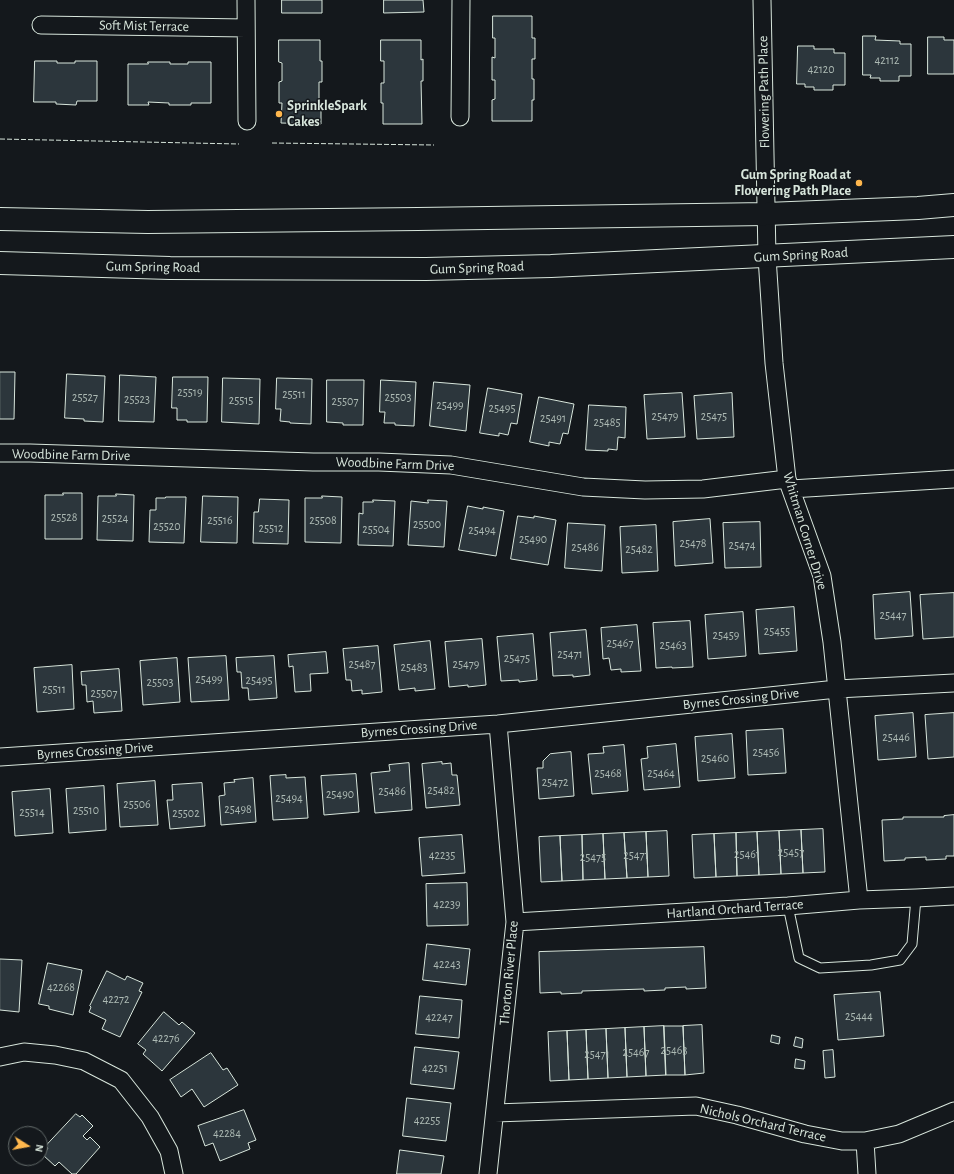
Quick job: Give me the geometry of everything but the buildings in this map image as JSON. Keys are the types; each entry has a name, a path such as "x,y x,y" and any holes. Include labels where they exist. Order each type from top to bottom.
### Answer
{"main road":[{"path":"0,219 148,222 766,214 918,208 954,205"},
{"name":"Gum Spring Road","path":"0,263 170,268 426,270 767,257 954,247"}],"street":[{"path":"246,0 247,121"},
{"path":"460,117 461,0"},
{"name":"Flowering Path Place","path":"762,0 767,257"},
{"name":"Soft Mist Terrace","path":"41,25 246,28"},
{"name":"Whitman Corner Drive","path":"767,257 774,363 789,484 822,576 832,642 858,900"},
{"name":"Woodbine Farm Drive","path":"0,454 312,462 379,462 451,465 583,487 645,490 703,489 789,484 954,480"},
{"name":"Byrnes Crossing Drive","path":"0,757 498,724 836,689 954,684"},
{"name":"Thorton River Place","path":"488,1174 515,922 498,724"},
{"name":"Hartland Orchard Terrace","path":"515,922 788,906 858,900 954,896"},
{"path":"0,1057 24,1052 55,1055 84,1061 121,1080 150,1117 158,1131 169,1151 174,1174"},
{"name":"Nichols Orchard Terrace","path":"494,1113 696,1106 737,1115 805,1134 842,1141 866,1141 899,1134 954,1111"},
{"path":"866,1141 866,1174"}],"lane":[{"path":"788,906 799,958 820,968 856,966 900,960 912,944 916,898"}],"fence":[{"path":"0,139 239,144"},
{"path":"272,143 434,145"}],"place":[{"name":"SprinkleSpark Cakes","path":"279,114"},
{"name":"Gum Spring Road at Flowering Path Place","path":"859,183"}]}
